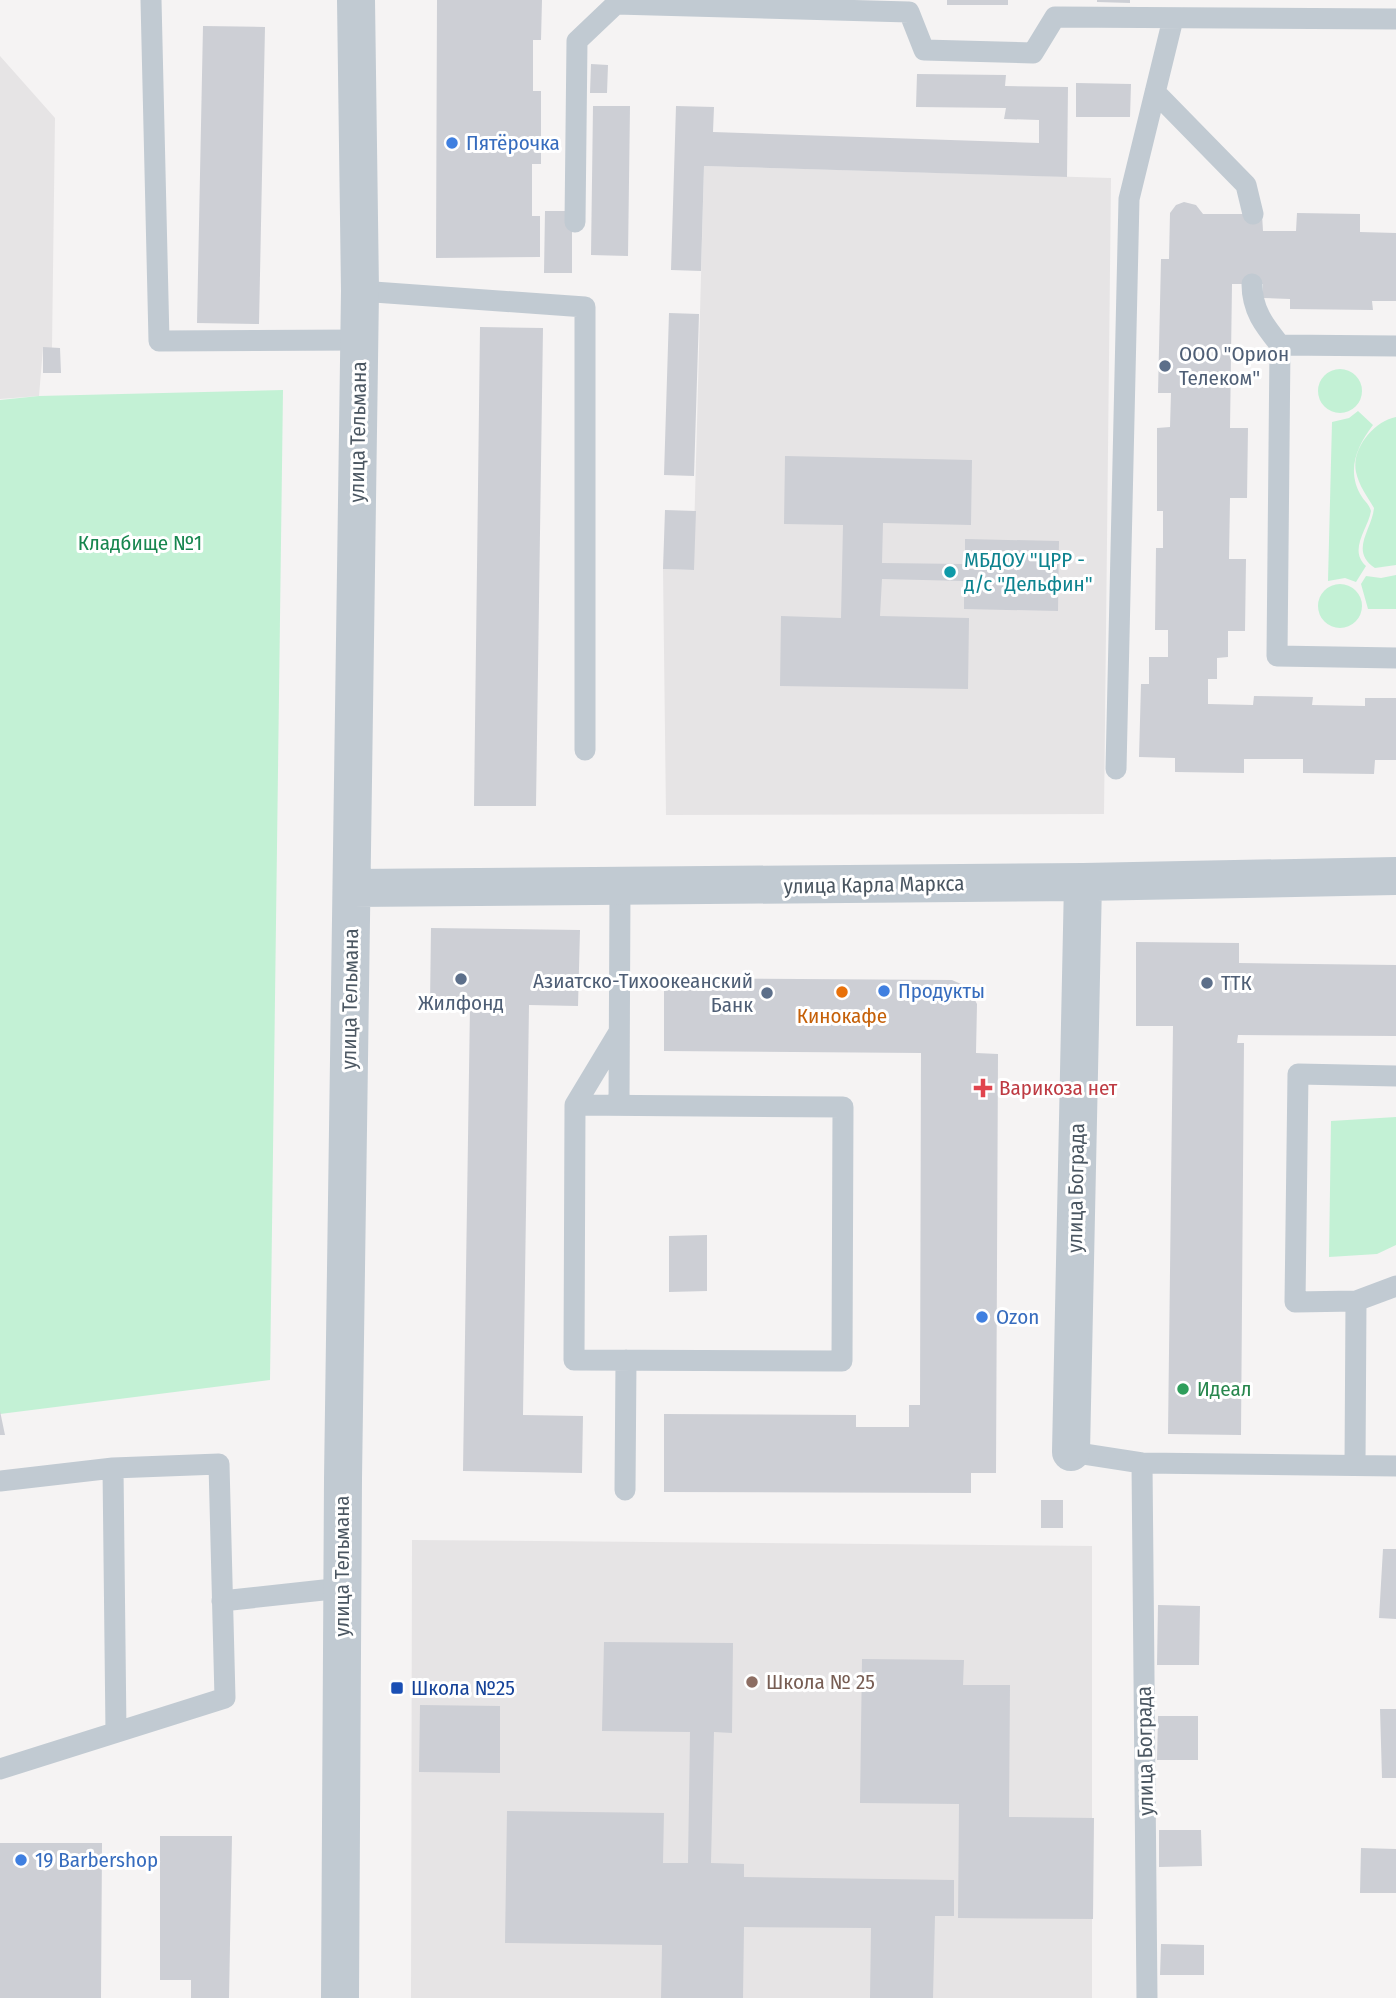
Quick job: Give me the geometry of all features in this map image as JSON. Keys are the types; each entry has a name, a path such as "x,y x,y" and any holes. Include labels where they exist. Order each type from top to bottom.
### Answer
{"street":[{"name":"улица Тельмана","path":"340,1998 342,1588 360,340 356,0"},
{"name":"улица Карла Маркса","path":"352,888 621,888 1396,876"},
{"name":"улица Бограда","path":"1071,1452 1083,882"}],"lane":[{"path":"151,0 159,341 295,343 360,340"},
{"path":"575,222 577,41 616,4 909,12 924,50 1033,52 1055,9 1173,19 1396,19"},
{"path":"1116,769 1129,199 1173,19"},
{"path":"1155,92 1245,185 1254,214"},
{"path":"1252,284 1252,300 1258,317 1280,345 1277,656 1396,658"},
{"path":"360,291 585,307 585,750"},
{"path":"1280,345 1396,346"},
{"path":"619,1105 621,888"},
{"path":"575,1104 843,1107 842,1361 574,1360 575,1104 619,1032"},
{"path":"1396,1076 1298,1074 1296,1302 1356,1301 1396,1286"},
{"path":"1355,1465 1356,1301"},
{"path":"625,1490 626,1360"},
{"path":"1071,1452 1142,1463 1396,1466"},
{"name":"улица Бограда","path":"1142,1463 1147,1998"},
{"path":"0,1480 113,1468 219,1464 225,1698 0,1769"},
{"path":"113,1468 116,1732"},
{"path":"222,1601 342,1588"}],"shaded area":[{"path":"0,56 55,118 52,348 43,348 39,396 0,399"},
{"path":"704,166 1111,178 1104,814 666,815 663,569 693,570"},
{"name":"Школа № 25","path":"412,1540 1092,1546 1092,1998 411,1998"}],"green space":[{"path":"1340,369 1355,376 1362,391 1355,406 1340,413 1325,406 1318,391 1325,376"},
{"name":"Кладбище №1","path":"283,390 270,1380 0,1414 0,400 39,396"},
{"path":"1358,411 1373,425 1358,451 1354,469 1357,488 1371,511 1359,546 1361,560 1366,566 1356,582 1345,578 1328,581 1332,422 1349,418"},
{"path":"1396,417 1396,565 1375,568 1367,561 1363,547 1374,508 1359,482 1355,463 1361,446 1372,430"},
{"path":"1396,575 1396,609 1368,609 1361,584 1366,576 1381,578"},
{"path":"1340,584 1349,585 1356,590 1361,597 1361,615 1356,622 1349,627 1340,628 1331,627 1324,622 1319,615 1318,606 1319,597 1324,590 1331,585"},
{"path":"1396,1117 1396,1245 1377,1254 1329,1257 1331,1121"}],"building":[{"path":"437,0 542,0 541,40 533,40 533,91 541,91 541,164 532,164 532,216 540,216 540,257 436,258"},
{"path":"947,0 1008,0 1008,5 947,5"},
{"path":"1130,0 1130,3 1097,2"},
{"path":"203,26 265,27 259,324 197,323"},
{"path":"591,64 608,65 607,93 590,93"},
{"path":"917,74 1006,75 1005,86 1068,87 1067,177 704,166 701,271 671,270 676,106 714,107 713,132 1039,143 1039,120 1004,119 1006,108 916,107"},
{"path":"1076,83 1131,84 1130,117 1076,117"},
{"path":"593,106 630,106 628,256 591,255"},
{"path":"1184,202 1196,205 1203,214 1262,214 1263,231 1296,231 1297,213 1360,214 1360,232 1396,233 1396,301 1372,301 1373,310 1290,309 1290,299 1263,298 1263,284 1232,284 1230,428 1248,428 1247,498 1230,498 1229,559 1246,559 1245,631 1228,631 1228,657 1217,658 1217,679 1208,679 1208,704 1253,705 1254,696 1313,697 1312,705 1365,706 1365,698 1396,698 1396,760 1375,760 1374,774 1303,773 1303,759 1244,759 1244,773 1175,772 1175,758 1139,757 1141,684 1149,684 1149,657 1168,657 1168,630 1155,630 1156,548 1163,548 1163,511 1157,511 1157,428 1170,427 1171,393 1158,393 1161,259 1169,259 1170,213 1176,205"},
{"path":"545,211 572,211 572,273 544,273"},
{"path":"669,313 699,314 694,476 664,475"},
{"path":"480,327 543,328 536,806 474,806"},
{"path":"43,347 60,348 61,373 43,373"},
{"name":"МБДОУ \"ЦРР - д/с \"Дельфин\"","path":"785,456 972,460 971,525 883,523 882,563 965,564 965,539 1059,541 1058,611 964,609 964,581 882,579 880,616 969,618 968,689 780,686 781,616 841,618 843,525 784,524"},
{"path":"665,510 696,511 694,570 663,569"},
{"path":"431,928 580,930 578,1006 529,1005 523,1415 583,1416 582,1473 463,1471 470,1005 430,1004"},
{"path":"1136,942 1239,943 1239,963 1396,965 1396,1036 1238,1035 1237,1043 1244,1043 1241,1435 1168,1434 1173,1026 1136,1026"},
{"path":"664,978 952,980 968,987 977,1004 976,1053 998,1054 996,1473 971,1473 971,1493 664,1492 664,1414 856,1415 856,1427 909,1427 909,1405 920,1405 921,1053 664,1051"},
{"path":"707,1235 707,1291 669,1292 669,1236"},
{"path":"0,1411 5,1435 0,1435"},
{"path":"1041,1500 1063,1500 1063,1528 1041,1528"},
{"path":"1383,1549 1396,1549 1396,1619 1379,1618"},
{"path":"1158,1605 1200,1606 1199,1665 1157,1665"},
{"path":"604,1642 733,1643 732,1733 714,1732 711,1863 744,1864 744,1877 954,1880 954,1916 935,1916 933,1998 870,1998 871,1928 744,1927 743,1998 661,1998 662,1945 505,1943 507,1811 664,1813 663,1863 688,1863 690,1732 602,1731"},
{"path":"862,1659 964,1660 963,1685 1010,1685 1009,1817 1094,1818 1093,1919 958,1918 959,1804 860,1803"},
{"path":"420,1705 500,1706 500,1773 419,1772"},
{"path":"1380,1709 1396,1709 1396,1778 1382,1778"},
{"path":"1158,1716 1198,1716 1198,1760 1157,1760"},
{"path":"1159,1830 1201,1830 1202,1866 1159,1867"},
{"path":"160,1836 232,1836 229,1998 191,1998 191,1980 160,1980"},
{"path":"0,1843 102,1843 101,1998 0,1998"},
{"path":"1361,1848 1396,1849 1396,1893 1360,1893"},
{"path":"1161,1944 1204,1945 1204,1975 1160,1975"}],"place":[{"name":"Пятёрочка","path":"452,143"},
{"name":"ООО \"Орион Телеком\"","path":"1165,366"},
{"name":"МБДОУ \"ЦРР - д/с \"Дельфин\"","path":"950,572"},
{"name":"Жилфонд","path":"461,979"},
{"name":"ТТК","path":"1207,983"},
{"name":"Продукты","path":"884,991"},
{"name":"Кинокафе","path":"842,992"},
{"name":"Азиатско-Тихоокеанский Банк","path":"767,993"},
{"name":"Варикоза нет","path":"983,1088"},
{"name":"Ozon","path":"982,1317"},
{"name":"Идеал","path":"1183,1389"},
{"name":"Школа № 25","path":"752,1682"},
{"name":"Школа №25","path":"397,1688"},
{"name":"19 Barbershop","path":"21,1860"}]}
